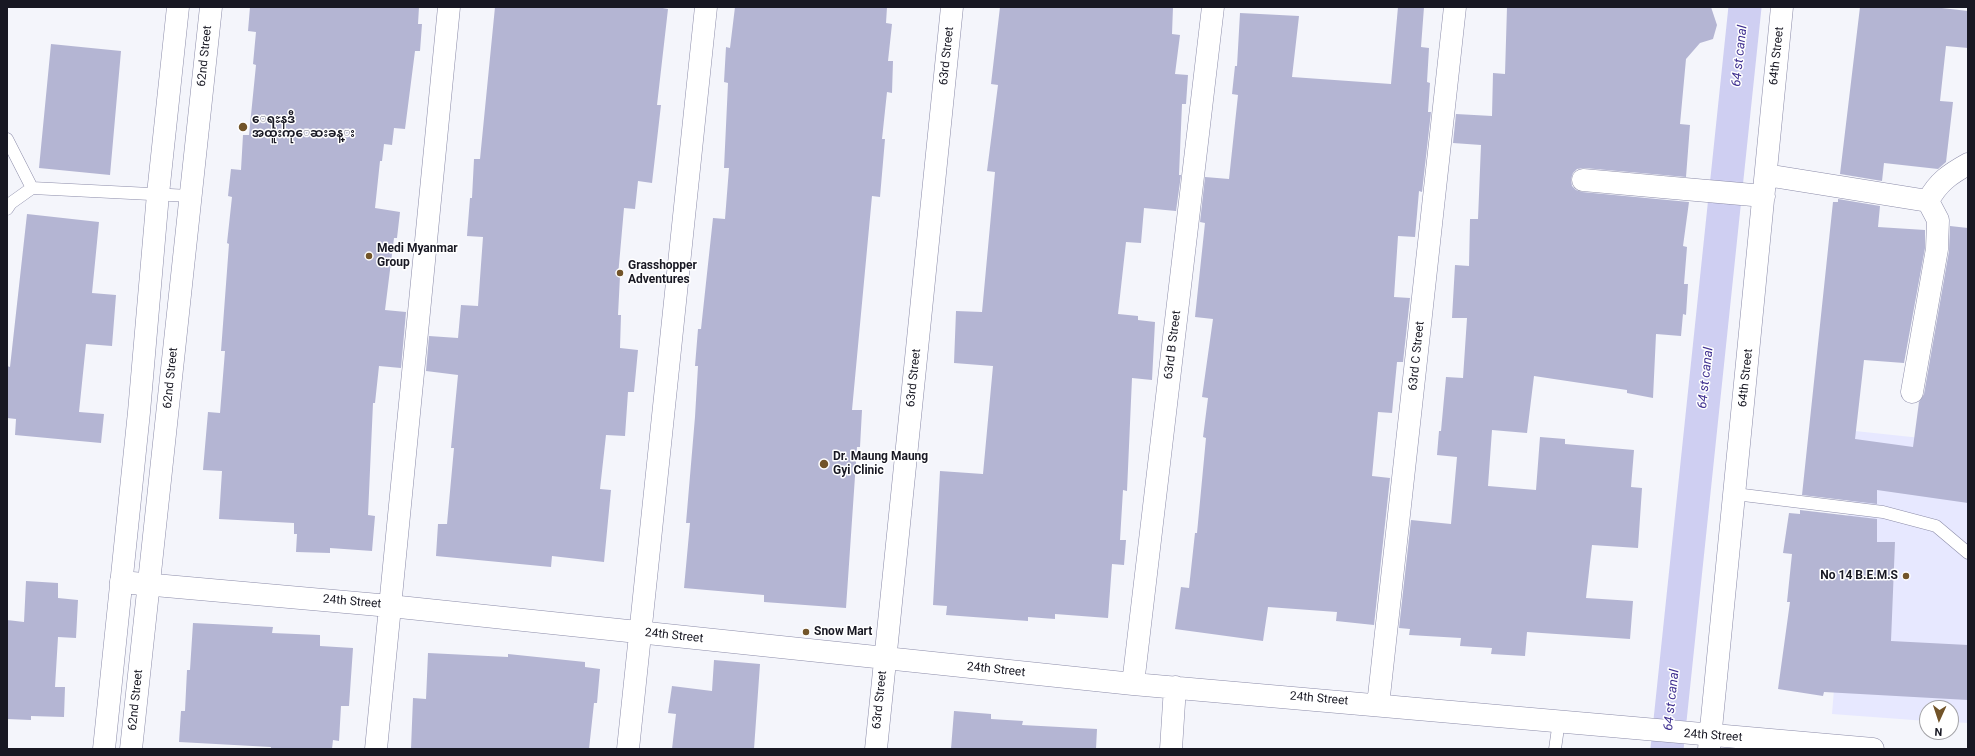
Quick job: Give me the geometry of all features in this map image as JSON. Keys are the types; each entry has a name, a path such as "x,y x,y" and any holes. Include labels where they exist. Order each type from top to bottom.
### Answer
{"street":[{"path":"104,749 139,412 158,194 178,7"},
{"name":"62nd Street","path":"131,749 211,7"},
{"path":"376,749 449,7"},
{"path":"628,749 706,7"},
{"name":"63rd Street","path":"876,749 952,7"},
{"name":"63rd B Street","path":"1133,684 1213,7"},
{"name":"63rd C Street","path":"1378,705 1455,7"},
{"name":"64th Street","path":"1710,742 1782,7"},
{"path":"1928,201 1936,187 1947,176 1968,164"},
{"path":"1583,180 1728,193 1765,186 1928,201"},
{"path":"1912,392 1937,249 1938,220 1928,201"},
{"name":"24th Street","path":"121,582 390,606 1133,684 1663,731 1686,734 1710,742 1873,749"},
{"path":"1171,749 1175,687"}],"lane":[{"path":"7,139 32,188"},
{"path":"7,209 11,203 32,188 190,196"},
{"path":"1735,494 1883,512 1936,526 1968,553"},
{"path":"1555,749 1559,721"}],"shaded area":[{"name":"No 14 B.E.M.S","path":"1855,431 1968,443 1968,723 1959,722 1959,700 1919,700 1919,720 1832,714"}],"building":[{"path":"250,7 419,7 418,24 422,24 420,51 415,51 405,129 394,128 392,145 384,144 382,161 380,161 375,208 400,212 397,238 394,238 385,310 406,312 401,368 379,366 375,403 373,403 368,515 375,516 372,551 330,548 330,553 296,552 297,534 294,534 294,523 219,519 222,471 203,470 208,412 220,413 225,351 221,351 229,244 227,243 232,197 228,196 231,169 241,170 243,135 249,135 256,65 253,64 256,32 248,31"},
{"path":"495,7 657,7 668,9 657,105 661,105 652,183 638,181 635,209 624,208 618,276 620,276 618,315 621,315 620,348 638,350 634,392 628,392 625,436 606,435 600,489 611,490 604,562 552,556 551,567 436,556 438,524 447,524 454,448 451,448 458,375 426,371 429,336 458,338 461,305 478,306 483,237 467,236 470,198 472,198 474,159 480,159"},
{"path":"735,7 887,7 886,23 892,24 888,61 893,61 892,93 887,92 882,139 885,139 880,197 872,196 852,410 862,410 860,447 857,447 846,608 764,602 764,595 684,588 690,523 686,523 695,417 698,366 695,366 698,329 701,329 713,218 725,219 729,168 724,168 728,83 724,82 726,47 730,48"},
{"path":"1000,7 1173,7 1172,34 1180,35 1175,74 1188,75 1186,104 1182,104 1179,175 1181,175 1176,211 1144,208 1141,243 1126,242 1118,314 1138,316 1138,320 1155,322 1152,380 1132,378 1127,491 1123,490 1120,540 1126,540 1124,565 1112,564 1108,618 1055,614 1055,619 1028,617 1028,621 946,615 947,606 933,605 940,471 983,474 993,366 954,363 956,311 982,312 995,172 987,171 998,85 991,84"},
{"path":"1398,7 1424,7 1421,47 1429,48 1427,82 1430,83 1428,112 1431,112 1422,192 1419,191 1415,237 1398,236 1394,297 1410,298 1403,362 1397,362 1392,413 1378,412 1372,476 1390,478 1374,625 1336,621 1337,612 1268,607 1263,641 1175,629 1181,587 1189,588 1195,533 1197,533 1206,438 1203,437 1208,398 1202,397 1213,319 1195,317 1205,223 1200,222 1205,177 1229,179 1238,95 1232,94 1235,66 1237,66 1240,13 1299,16 1292,77 1391,84"},
{"path":"1507,7 1711,7 1717,25 1713,39 1700,43 1686,59 1680,124 1690,125 1686,177 1584,168 1577,169 1573,173 1571,179 1572,186 1576,190 1582,192 1689,202 1683,246 1687,247 1684,284 1688,284 1686,315 1683,314 1681,336 1656,334 1653,398 1627,393 1627,390 1534,376 1527,433 1492,430 1488,486 1536,490 1540,437 1565,439 1565,444 1634,450 1631,487 1642,488 1638,548 1592,545 1586,598 1633,601 1630,639 1527,632 1525,656 1491,654 1492,648 1460,646 1461,638 1409,635 1410,629 1399,628 1411,520 1451,524 1457,457 1437,455 1439,431 1441,431 1446,377 1463,378 1467,318 1452,318 1455,265 1469,266 1470,219 1478,219 1481,145 1453,143 1456,114 1492,116 1493,73 1505,74"},
{"path":"1860,7 1933,7 1968,11 1968,48 1946,46 1940,101 1953,102 1946,162 1938,169 1884,163 1882,181 1840,174"},
{"path":"51,44 121,51 110,175 39,168"},
{"path":"1838,199 1880,206 1878,227 1925,230 1925,248 1904,363 1864,360 1855,439 1913,447 1919,402 1924,394 1949,251 1950,226 1968,228 1968,503 1877,490 1877,504 1802,495 1833,202 1838,202"},
{"path":"27,214 99,222 92,293 116,295 112,346 86,344 79,412 104,414 101,443 15,435 16,419 7,418 7,366 10,367"},
{"path":"1800,510 1877,519 1877,542 1895,542 1891,641 1968,645 1968,700 1824,692 1823,696 1778,689 1790,602 1787,602 1792,554 1783,553 1789,513 1800,514"},
{"path":"26,581 58,583 58,598 78,600 76,638 58,637 55,687 65,687 64,717 31,716 31,720 7,719 7,620 24,622"},
{"path":"193,623 273,627 272,633 320,635 320,646 353,648 349,706 341,706 339,741 333,740 332,749 271,749 271,747 179,742 181,711 185,711 187,670 190,670"},
{"path":"428,653 508,657 508,654 585,662 585,667 600,669 597,703 594,703 589,749 411,749 413,698 426,699"},
{"path":"714,660 760,664 754,749 672,749 676,714 668,713 672,686 712,691"},
{"path":"954,711 991,714 991,719 1023,721 1022,725 1097,729 1096,749 951,749"}],"waterway":[{"name":"64 st canal","path":"1667,749 1745,7"}],"place":[{"name":"ေရႊနဒီ အထူးကုေဆးခန္း","path":"243,127"},
{"name":"Medi Myanmar Group","path":"369,256"},
{"name":"Grasshopper Adventures","path":"620,273"},
{"name":"Dr. Maung Maung Gyi Clinic","path":"824,464"},
{"name":"No 14 B.E.M.S","path":"1906,576"},
{"name":"Snow Mart","path":"806,632"}]}
